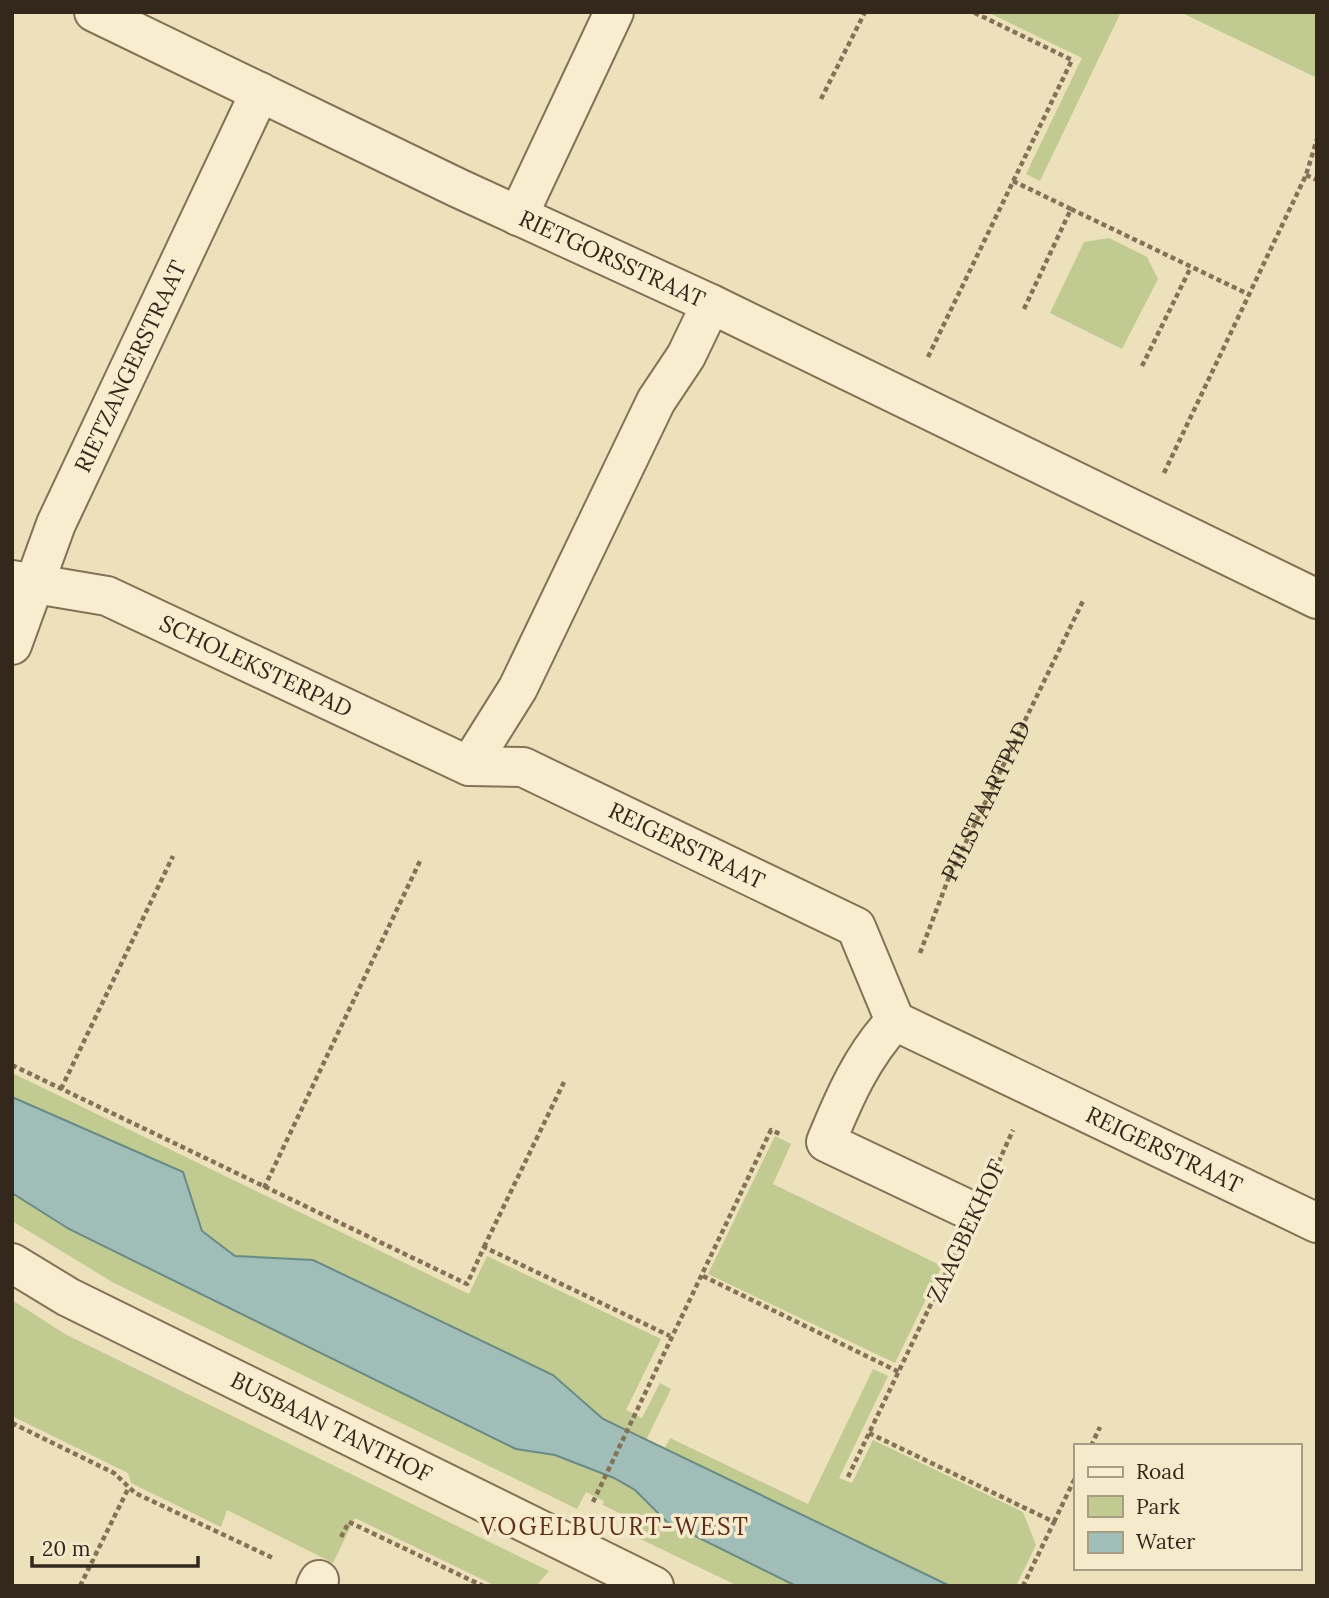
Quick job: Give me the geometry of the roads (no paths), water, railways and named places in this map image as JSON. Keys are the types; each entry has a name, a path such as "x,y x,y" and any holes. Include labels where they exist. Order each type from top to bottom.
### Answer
{"street":[{"name":"RIETGORSSTRAAT","path":"94,12 518,216 711,304 1317,599"},
{"path":"518,216 614,12"},
{"name":"RIETZANGERSTRAAT","path":"12,645 24,582 56,524 260,92"},
{"path":"469,766 518,688 656,401 686,356 711,304"},
{"name":"SCHOLEKSTERPAD","path":"24,582 107,596 469,766"},
{"name":"REIGERSTRAAT","path":"469,766 523,767 856,927 889,1007 1032,1088 1317,1223"},
{"name":"ZAAGBEKHOF","path":"889,1007 875,1042 855,1077 826,1142 963,1207"},
{"name":"BUSBAAN TANTHOF","path":"12,1263 68,1297 654,1586"}],"water":[{"path":"12,1097 183,1172 202,1231 235,1256 313,1260 553,1375 603,1419 950,1586 796,1586 667,1522 635,1490 614,1478 555,1455 516,1449 69,1229 12,1193"}],"district":[{"name":"VOGELBUURT-WEST","path":"615,1527"}]}
